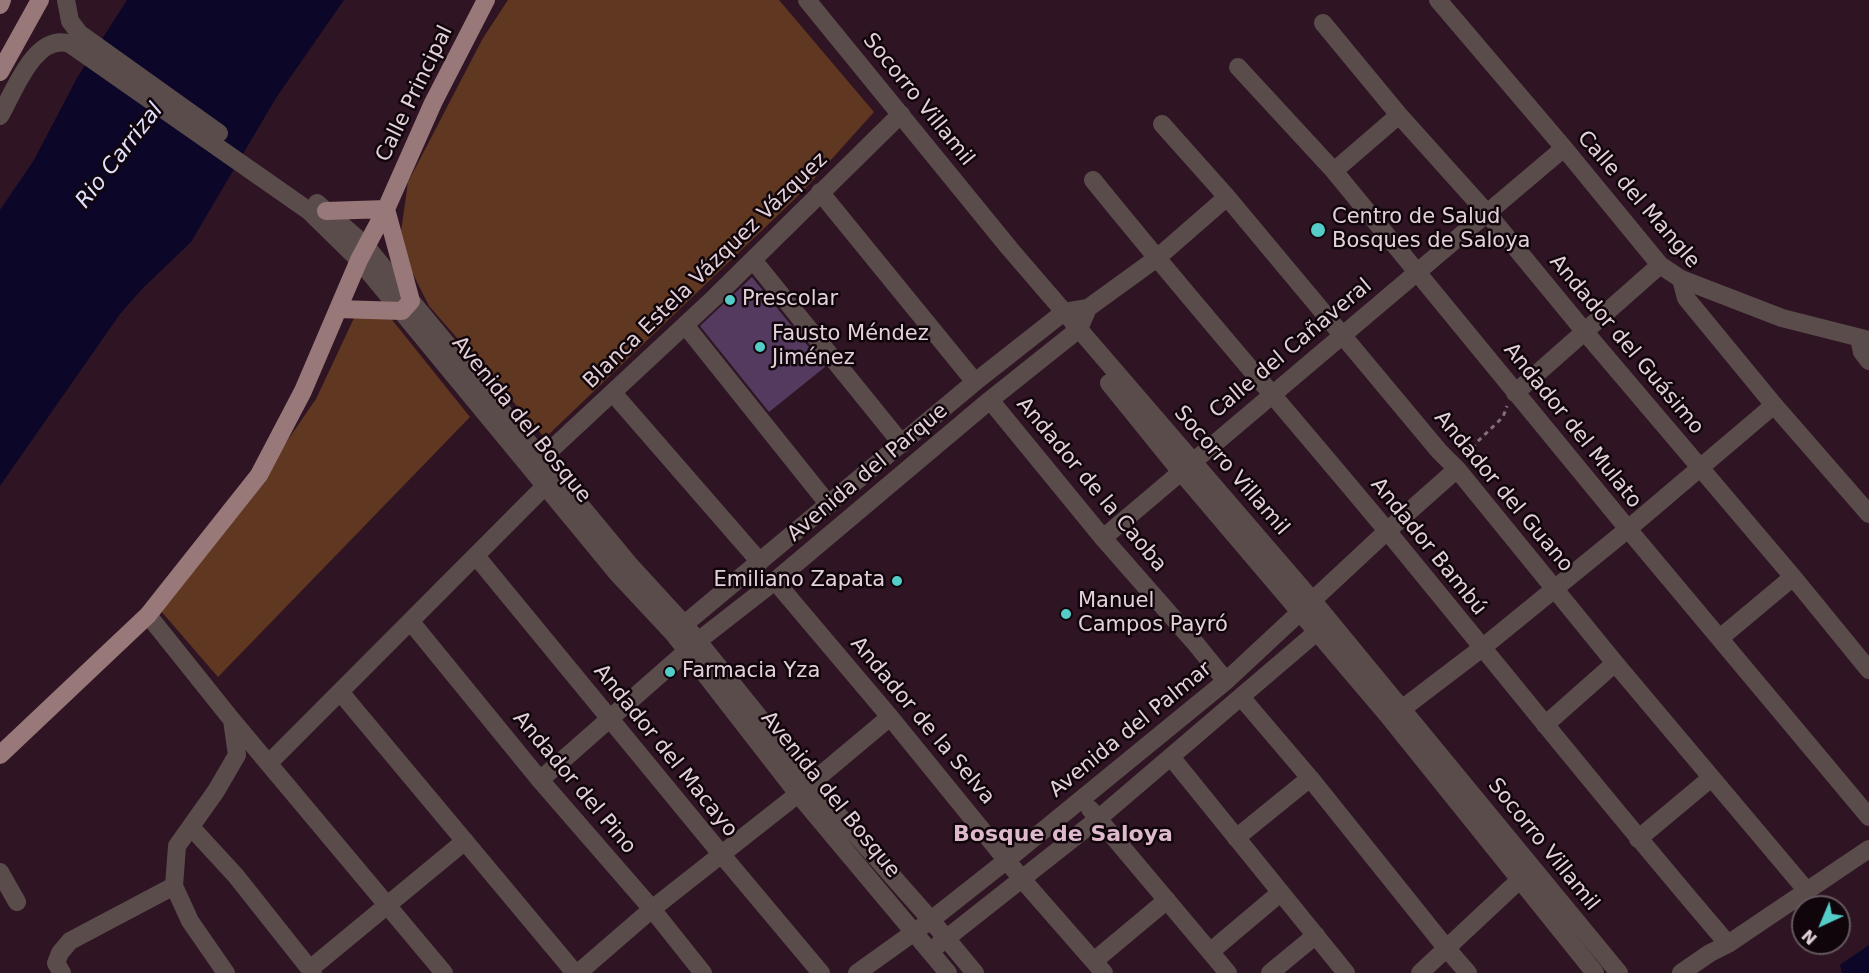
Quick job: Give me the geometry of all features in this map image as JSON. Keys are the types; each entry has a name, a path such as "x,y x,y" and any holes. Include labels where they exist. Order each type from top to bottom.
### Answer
{"main road":[{"path":"0,5 2,0"},
{"path":"0,72 40,0"},
{"name":"Calle Principal","path":"0,755 148,615 259,475 303,391 362,254 386,208 433,103 486,0"},
{"path":"318,209 386,208 407,306 338,309"}],"street":[{"name":"Avenida del Bosque","path":"66,0 75,39 318,209 362,254 541,459 550,480"},
{"name":"Socorro Villamil","path":"792,0 897,119 1187,467 1307,606 1527,874 1618,973"},
{"name":"Socorro Villamil","path":"807,0 897,119"},
{"name":"Calle del Mangle","path":"1438,0 1660,265 1681,279 1686,298 1774,405 1869,514"},
{"name":"Andador del Guásimo","path":"1323,23 1399,115 1487,213 1869,670"},
{"path":"0,116 33,56 54,42 75,39"},
{"name":"Andador del Mulato","path":"1239,67 1334,171 1628,530 1869,817"},
{"path":"1334,171 1399,115"},
{"name":"Blanca Estela Vázquez Vázquez","path":"541,459 753,261 820,192 897,119"},
{"name":"Andador del Guano","path":"1161,124 1227,196 1439,451 1457,469 1615,663 1807,891"},
{"name":"Calle del Cañaveral","path":"1103,538 1564,148"},
{"name":"Andador Bambú","path":"1093,180 1271,396 1387,531 1638,839 1728,944"},
{"path":"820,192 975,382"},
{"path":"1060,315 1088,308 1157,258 1227,196"},
{"path":"753,261 902,444"},
{"path":"1515,393 1660,265"},
{"path":"1681,279 1782,318 1864,339 1862,352 1869,361"},
{"name":"Avenida del Bosque","path":"407,306 550,480 629,564 948,973"},
{"path":"1075,332 1088,308"},
{"name":"Avenida del Parque","path":"679,628 975,382 1060,315"},
{"path":"685,325 829,505"},
{"name":"Avenida del Parque","path":"540,780 692,646 1075,332"},
{"path":"614,393 760,562"},
{"name":"Andador de la Caoba","path":"990,400 1103,538 1226,681"},
{"path":"1397,714 1628,530 1774,405"},
{"name":"Avenida del Palmar","path":"857,973 931,920 1007,860 1226,681 1457,469"},
{"path":"270,762 550,480"},
{"name":"Andador del Macayo","path":"476,556 821,973"},
{"path":"1720,638 1793,577"},
{"name":"Andador de la Selva","path":"775,580 1021,878 1099,967"},
{"path":"148,615 232,720 270,762 444,973"},
{"name":"Andador del Pino","path":"411,622 540,780 652,909 703,973"},
{"name":"Avenida del Palmar","path":"930,951 1099,818 1323,627"},
{"path":"1545,725 1615,663"},
{"path":"340,693 577,973 652,909 805,789 890,717"},
{"path":"1241,697 1310,778 1468,973"},
{"path":"226,973 190,921 174,886 177,846 216,791 237,755 232,720"},
{"path":"1171,757 1346,973"},
{"path":"1236,838 1310,778"},
{"path":"1638,839 1712,778"},
{"name":"Avenida del Bosque","path":"805,789 834,810 975,973"},
{"path":"1082,799 1228,973"},
{"path":"191,826 236,876 311,971 465,841"},
{"path":"1681,973 1869,849"},
{"path":"0,872 17,902"},
{"path":"1419,973 1527,874"},
{"name":"Socorro Villamil","path":"1527,874 1595,973"},
{"path":"62,973 56,963 60,953 70,941 174,886"},
{"path":"1210,952 1280,893"},
{"path":"1099,967 1167,900"},
{"path":"1270,973 1316,935"}],"path":[{"path":"1457,469 1476,443 1503,417 1515,393"}],"shaded area":[{"path":"508,0 779,0 874,112 803,191 545,438 429,306 399,246 408,182 483,38"},
{"path":"355,316 389,316 470,417 218,677 160,610 172,599 256,486 316,399"}],"water":[{"name":"Rio Carrizal","path":"127,0 344,0 276,98 191,242 142,289 120,314 0,486 0,210 34,160 77,78"},
{"path":"1869,945 1869,973 1842,973 1840,965"}],"building":[{"name":"Fausto Méndez Jiménez","path":"752,277 825,367 769,412 700,326"}],"place":[{"name":"Centro de Salud Bosques de Saloya","path":"1318,230"},
{"name":"Prescolar","path":"730,300"},
{"name":"Fausto Méndez Jiménez","path":"760,347"},
{"name":"Emiliano Zapata","path":"897,581"},
{"name":"Manuel Campos Payró","path":"1066,614"},
{"name":"Farmacia Yza","path":"670,672"}],"district":[{"name":"Bosque de Saloya","path":"1063,835"}]}
